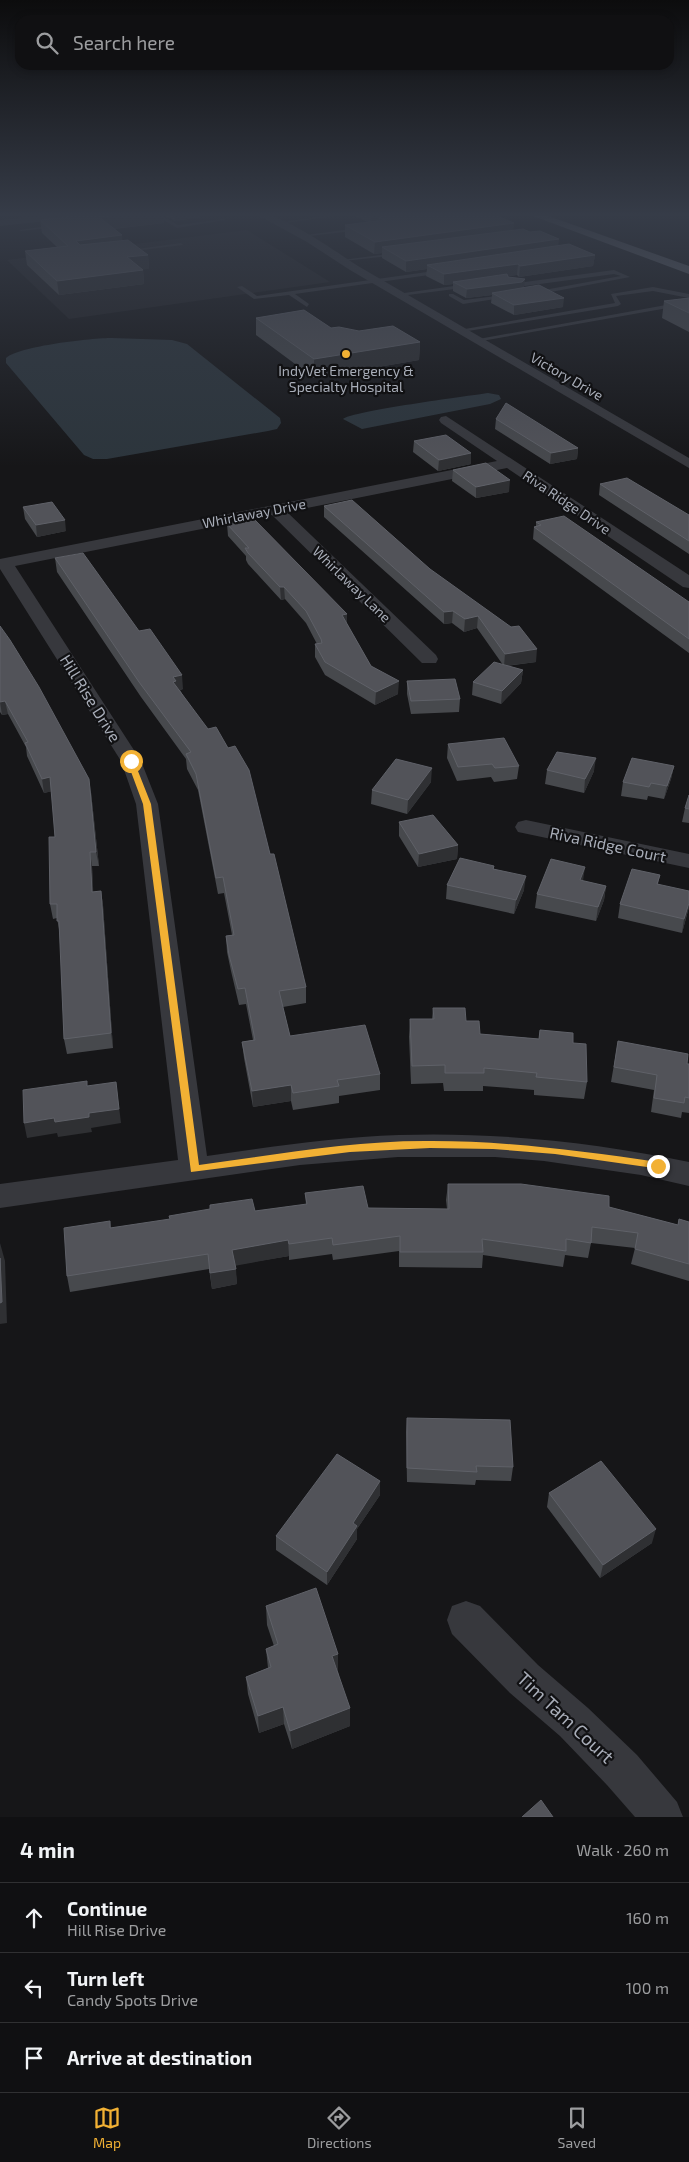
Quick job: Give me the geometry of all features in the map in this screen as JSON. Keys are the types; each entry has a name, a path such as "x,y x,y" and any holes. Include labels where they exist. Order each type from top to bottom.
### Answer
{"street":[{"name":"Victory Drive","path":"411,298 476,340 689,464"},
{"name":"Riva Ridge Drive","path":"446,420 689,583"},
{"name":"Whirlaway Drive","path":"2,563 509,462"},
{"name":"Whirlaway Lane","path":"275,509 429,659"},
{"name":"Hill Rise Drive","path":"2,563 131,761 147,804 194,1170"},
{"name":"Riva Ridge Court","path":"526,827 689,861"},
{"path":"0,1196 342,1149 430,1144 493,1146 555,1151 658,1166 689,1174"},
{"name":"Tim Tam Court","path":"466,1620 524,1680 574,1722 608,1756 662,1817"}],"lane":[{"path":"297,298 307,305"},
{"path":"456,298 463,302 472,302 500,298"},
{"path":"462,330 618,304 615,298"},
{"path":"476,340 680,305"}],"shaded area":[{"path":"47,298 219,298 69,319"},
{"path":"89,339 172,340 187,344 280,418 281,423 277,429 268,431 107,459 93,459 84,455 6,363 6,358 40,346"},
{"path":"488,393 499,395 501,399 490,404 362,429 343,419 388,408"}],"building":[{"path":"501,298 564,298 514,305"},
{"path":"689,298 689,313 664,301"},
{"path":"304,310 331,328 339,327 359,331 393,326 420,342 314,359 256,318"},
{"path":"506,403 578,448 551,453 496,419"},
{"path":"446,435 471,453 439,460 414,441"},
{"path":"486,463 510,480 476,487 453,470"},
{"path":"627,478 689,515 689,541 600,484"},
{"path":"352,500 430,569 511,627 519,626 537,649 505,654 478,616 465,619 453,611 444,612 324,506"},
{"path":"52,502 65,520 36,525 23,507"},
{"path":"564,516 689,602 689,639 534,527 541,525 536,522"},
{"path":"254,519 347,614 342,615 371,666 399,681 376,692 325,662 315,644 322,643 321,639 306,611 248,553 245,548 249,548 227,524"},
{"path":"83,553 139,631 150,629 182,675 173,677 176,681 173,682 208,729 216,727 228,748 235,746 249,770 270,854 274,854 306,987 279,991 290,1036 365,1025 380,1074 337,1080 339,1086 293,1093 291,1085 252,1091 242,1042 255,1040 245,988 238,989 229,955 226,936 234,935 223,877 216,878 196,774 186,754 191,752 139,682 55,558"},
{"path":"0,626 39,687 89,779 96,852 90,852 92,892 101,891 111,1033 64,1039 59,921 57,921 57,904 50,904 49,837 55,837 50,777 42,779 25,743 28,742 5,701 0,702"},
{"path":"494,662 523,670 502,691 473,682"},
{"path":"455,679 460,699 411,701 407,681"},
{"path":"504,738 519,766 495,768 492,764 458,767 448,744"},
{"path":"557,752 596,758 585,779 547,770"},
{"path":"632,758 674,766 667,786 651,783 649,787 623,782"},
{"path":"396,759 432,768 408,800 372,790"},
{"path":"689,795 689,809 685,808"},
{"path":"433,815 458,845 419,854 399,822"},
{"path":"460,858 494,866 493,869 526,876 516,900 447,885"},
{"path":"551,859 585,867 580,880 606,886 598,907 537,894"},
{"path":"632,869 660,875 657,884 689,891 689,903 684,919 620,904"},
{"path":"433,1008 465,1008 466,1021 479,1021 480,1034 539,1039 540,1030 573,1033 573,1043 586,1044 587,1082 536,1077 537,1073 484,1068 484,1073 445,1073 445,1065 412,1066 410,1019 434,1019"},
{"path":"618,1041 688,1054 689,1098 685,1097 684,1103 654,1098 657,1075 614,1067"},
{"path":"87,1081 87,1086 116,1082 119,1109 89,1113 89,1117 55,1122 54,1118 24,1123 23,1090"},
{"path":"448,1184 521,1184 609,1196 609,1207 678,1225 679,1219 689,1222 689,1264 635,1249 638,1233 592,1227 591,1243 566,1239 566,1251 482,1239 483,1252 400,1252 400,1236 333,1245 332,1238 289,1244 288,1240 232,1250 236,1269 210,1273 208,1254 67,1276 64,1228 110,1221 110,1228 170,1219 169,1216 210,1209 210,1205 252,1199 255,1211 307,1204 305,1193 363,1186 368,1208 449,1209"},
{"path":"0,1258 2,1302 0,1303"},
{"path":"407,1418 510,1420 513,1467 476,1466 477,1472 407,1468"},
{"path":"337,1454 380,1481 353,1523 357,1526 327,1572 276,1536"},
{"path":"601,1461 656,1529 603,1565 549,1493"},
{"path":"316,1588 338,1654 332,1656 350,1708 290,1731 283,1707 258,1716 246,1677 271,1667 266,1649 278,1644 266,1606"},
{"path":"541,1800 553,1817 522,1817"}],"place":[{"name":"IndyVet Emergency & Specialty Hospital","path":"346,354"}],"route":[{"path":"131,761 147,804 194,1170 350,1148 430,1144 493,1146 555,1151 658,1166"}]}
